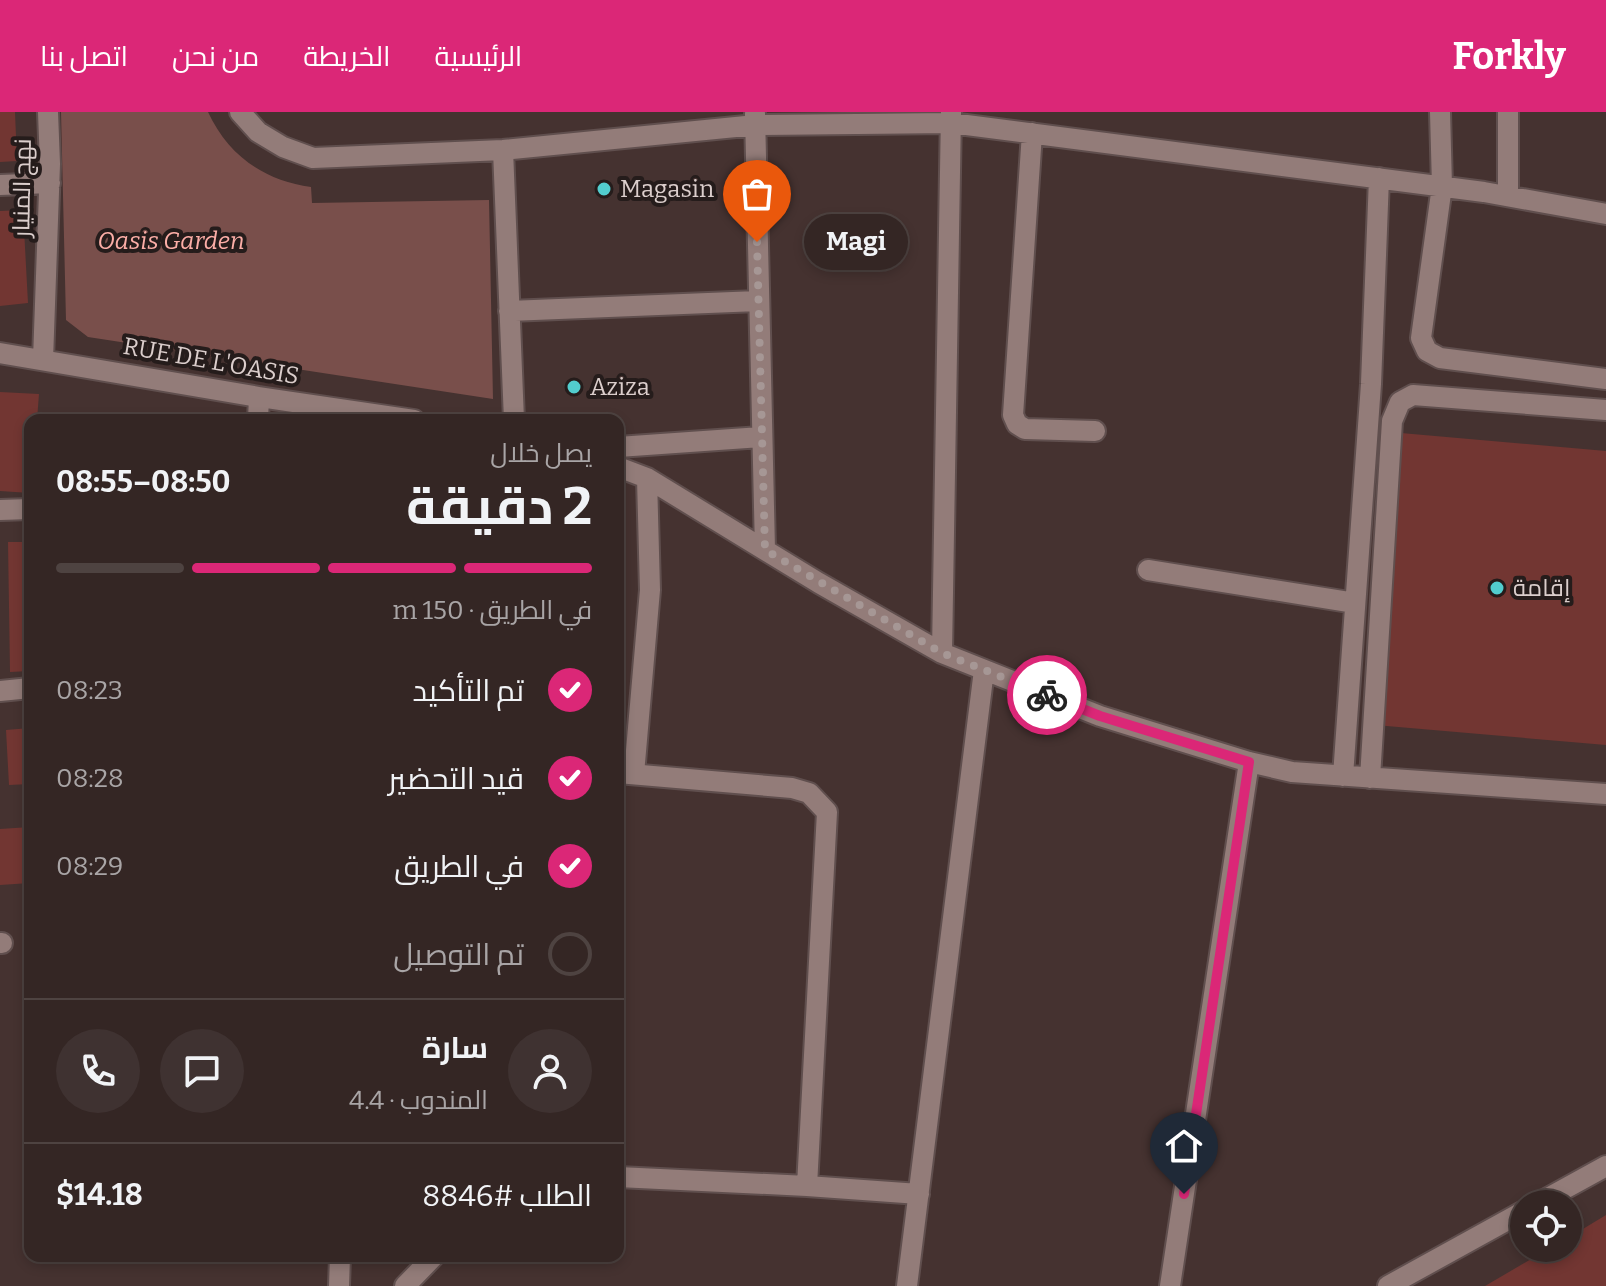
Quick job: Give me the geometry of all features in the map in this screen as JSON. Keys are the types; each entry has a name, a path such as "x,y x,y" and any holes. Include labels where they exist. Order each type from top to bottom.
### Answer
{"street":[{"name":"نهج المنيار","path":"43,360 50,183 48,112"},
{"path":"240,112 258,132 283,147 313,158 503,150 755,119 951,117 1032,133 1442,186 1606,214"},
{"path":"1440,112 1442,186 1421,338 1427,351 1440,358 1606,379"},
{"path":"1508,112 1508,196"},
{"path":"942,653 951,117"},
{"path":"755,119 765,550"},
{"path":"1032,133 1013,415 1017,424 1025,429 1095,431"},
{"path":"503,150 514,414"},
{"path":"1343,776 1371,384 1379,178"},
{"path":"0,185 50,183"},
{"path":"509,311 758,301"},
{"name":"RUE DE L'OASIS","path":"0,353 374,414"},
{"path":"1370,778 1392,421 1400,402 1413,395 1606,410"},
{"path":"258,414 259,397"},
{"path":"624,447 761,437"},
{"path":"624,469 647,478 942,653 1100,716 1249,762 1292,772 1606,794"},
{"path":"647,478 650,590 626,773 792,788 809,793 827,812 807,1186"},
{"path":"0,510 24,509"},
{"path":"1148,570 1355,603"},
{"path":"907,1286 984,670"},
{"path":"0,691 24,689"},
{"path":"1170,1286 1249,762"},
{"path":"1562,1190 1606,1166"},
{"path":"624,1177 919,1194"},
{"path":"1388,1286 1510,1219"},
{"path":"339,1286 340,1262"},
{"path":"405,1286 428,1262"}],"green space":[{"name":"Oasis Garden","path":"61,112 208,112 237,153 278,179 311,187 312,203 489,200 493,399 88,337 66,320"}],"building":[{"path":"0,112 15,112 17,161 0,162"},
{"path":"23,210 28,303 0,306 0,211"},
{"path":"0,392 39,394 37,414 24,414 24,493 0,491"},
{"name":"إقامة","path":"1401,433 1606,451 1606,745 1375,725"},
{"path":"8,542 24,542 24,671 10,672"},
{"path":"24,728 24,784 9,785 6,730"},
{"path":"24,827 24,883 0,885 0,829"},
{"path":"1606,1215 1606,1286 1485,1286 1526,1262 1582,1262 1582,1230"}],"way so far":[{"path":"757,242 765,550 942,653 1047,695"}],"place":[{"name":"Magasin","path":"604,189"},
{"name":"Magi","path":"757,242"},
{"name":"Aziza","path":"574,387"},
{"name":"إقامة","path":"1497,588"}],"route":[{"path":"1047,695 1100,716 1249,762 1184,1194"}]}
